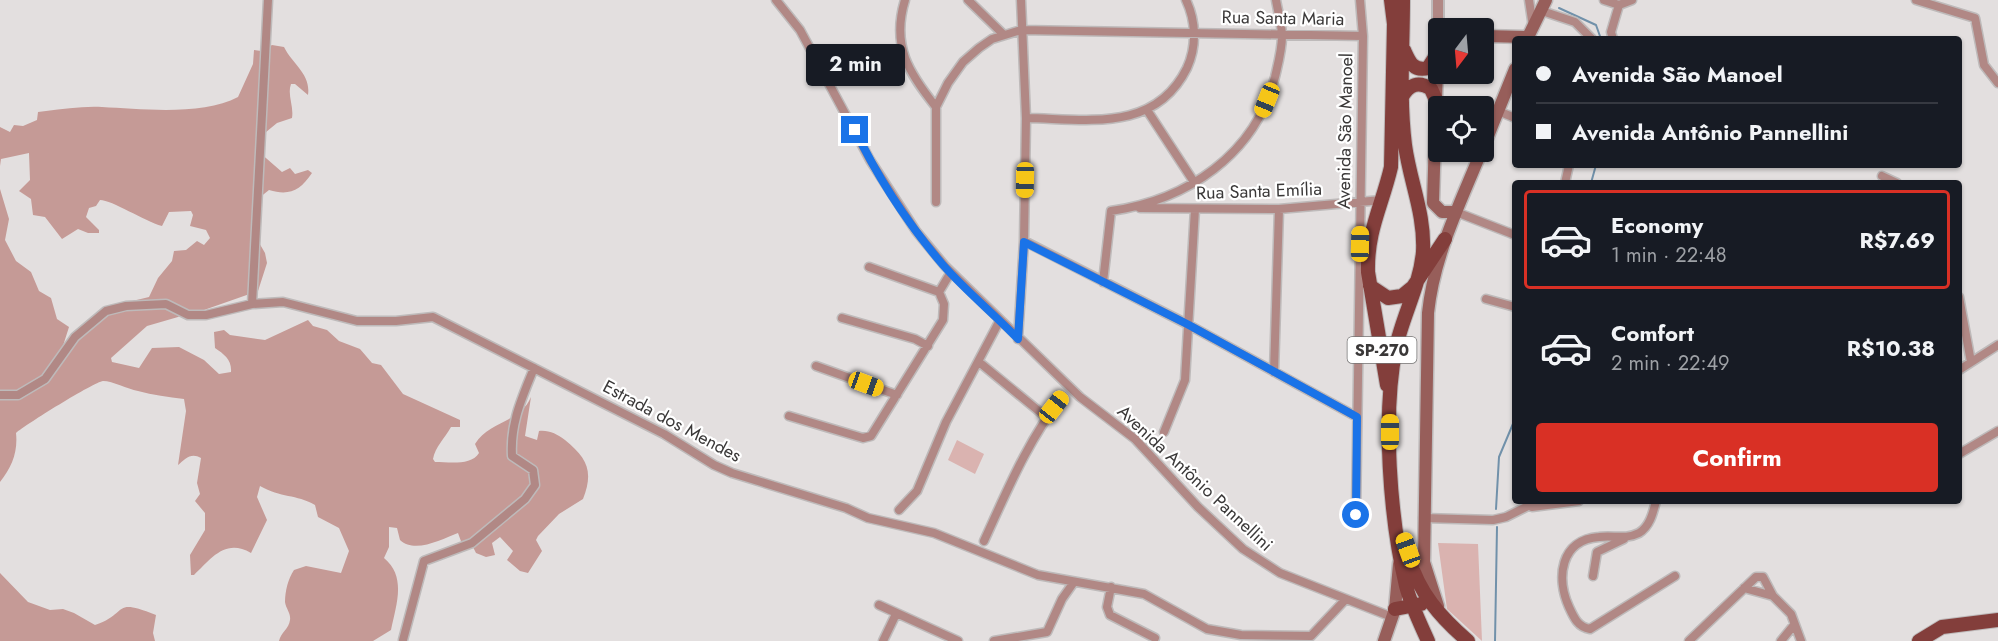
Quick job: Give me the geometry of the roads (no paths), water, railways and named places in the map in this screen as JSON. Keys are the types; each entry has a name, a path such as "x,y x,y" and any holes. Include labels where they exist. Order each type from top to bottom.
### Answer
{"main road":[{"name":"SP-270","path":"1391,0 1397,95 1406,149 1422,218 1423,252 1419,279 1396,348 1390,414 1391,468 1400,551 1412,605 1428,641"},
{"name":"SP-270","path":"1390,414 1367,253 1371,231 1392,167 1403,49 1403,0"},
{"path":"1494,36 1529,35 1544,5"},
{"path":"1403,49 1413,66 1418,69 1428,68"},
{"path":"1494,121 1512,76"},
{"path":"1397,95 1420,84 1431,89 1434,96"},
{"path":"1433,162 1432,199 1438,210 1456,212"},
{"path":"1370,286 1381,296 1395,298 1408,292 1444,239 1477,162"},
{"path":"1443,618 1434,599 1424,562 1423,518 1428,313 1431,287 1444,239"},
{"path":"1396,518 1418,583 1443,618"},
{"path":"1384,641 1394,613 1400,551"},
{"path":"1394,613 1412,605 1431,607 1467,641"},
{"path":"1907,641 1922,639 1942,627 1998,620"}],"street":[{"path":"252,304 268,0"},
{"name":"Avenida Antônio Pannellini","path":"777,0 800,30 881,178 916,231 951,272 1018,339 1080,397 1135,439 1198,507 1243,549 1280,573 1345,600 1394,613"},
{"path":"905,0 902,55 916,81 936,107"},
{"path":"968,0 1004,35"},
{"path":"1018,339 1024,242 1026,118 1021,0"},
{"path":"1026,118 1108,119 1147,110 1159,104 1179,83 1191,55 1194,32 1186,0"},
{"path":"1103,282 1111,211 1137,208 1194,182 1243,144 1262,113 1272,87 1282,36 1276,0"},
{"name":"Avenida São Manoel","path":"1356,515 1363,36 1360,0"},
{"path":"1438,0 1438,18"},
{"path":"1529,0 1529,35"},
{"path":"1604,0 1619,5 1632,0"},
{"path":"1916,0 1975,18 1984,65 1998,83"},
{"path":"1544,5 1575,22 1589,36"},
{"path":"1612,36 1611,32 1619,5"},
{"name":"Rua Santa Maria","path":"936,202 936,107 963,62 992,39 1021,30 1363,36"},
{"path":"1147,110 1194,182"},
{"path":"1498,111 1512,117"},
{"path":"1882,176 1891,180"},
{"name":"Rua Santa Emília","path":"1137,208 1279,208 1382,200"},
{"path":"1274,372 1279,208"},
{"path":"1164,432 1185,380 1195,209"},
{"path":"1456,212 1512,234"},
{"path":"1360,213 1371,231"},
{"path":"1024,242 1187,324 1357,417"},
{"path":"789,416 868,438 874,433 943,320 944,304 939,292 869,267"},
{"path":"939,292 951,272"},
{"path":"1486,299 1512,306"},
{"name":"Estrada dos Mendes","path":"0,395 18,395 45,379 75,337 106,311 148,303 166,304 188,315 206,315 252,304 283,302 357,321 396,321 433,316 664,434 714,465 732,473 836,505 868,518 934,533 1011,566 1061,580 1144,594 1207,630 1241,635 1311,638 1345,600"},
{"path":"1962,313 1971,362"},
{"path":"842,318 915,339 928,346"},
{"path":"900,510 917,491 946,422 1000,320"},
{"path":"1962,368 1998,345"},
{"path":"979,362 1046,417"},
{"path":"816,366 897,395"},
{"path":"403,640 424,561 472,543 525,500 535,485 533,470 512,456 510,437 513,419 534,368"},
{"path":"984,541 1017,469 1046,417 1062,397"},
{"path":"1962,452 1998,431"},
{"path":"1423,518 1493,520 1532,504"},
{"path":"1523,509 1558,504"},
{"path":"1593,576 1597,552 1646,527 1655,504"},
{"path":"1624,538 1589,538 1576,545 1566,556 1562,579 1567,602 1580,625 1594,628 1675,576"},
{"path":"1689,641 1750,580 1763,577 1773,596 1791,614 1801,641"},
{"path":"1061,580 1062,599"},
{"path":"994,641 1047,632 1062,599 1074,582"},
{"path":"1111,587 1107,607 1110,615 1155,638"},
{"path":"1744,588 1773,596"},
{"path":"879,605 958,641"},
{"path":"883,641 896,614"},
{"path":"1781,641 1794,625"}],"waterway":[{"path":"1559,8 1596,25 1600,36"},
{"path":"1592,180 1595,168"},
{"path":"1496,509 1499,457 1512,426"},
{"path":"1495,641 1497,527"}]}
